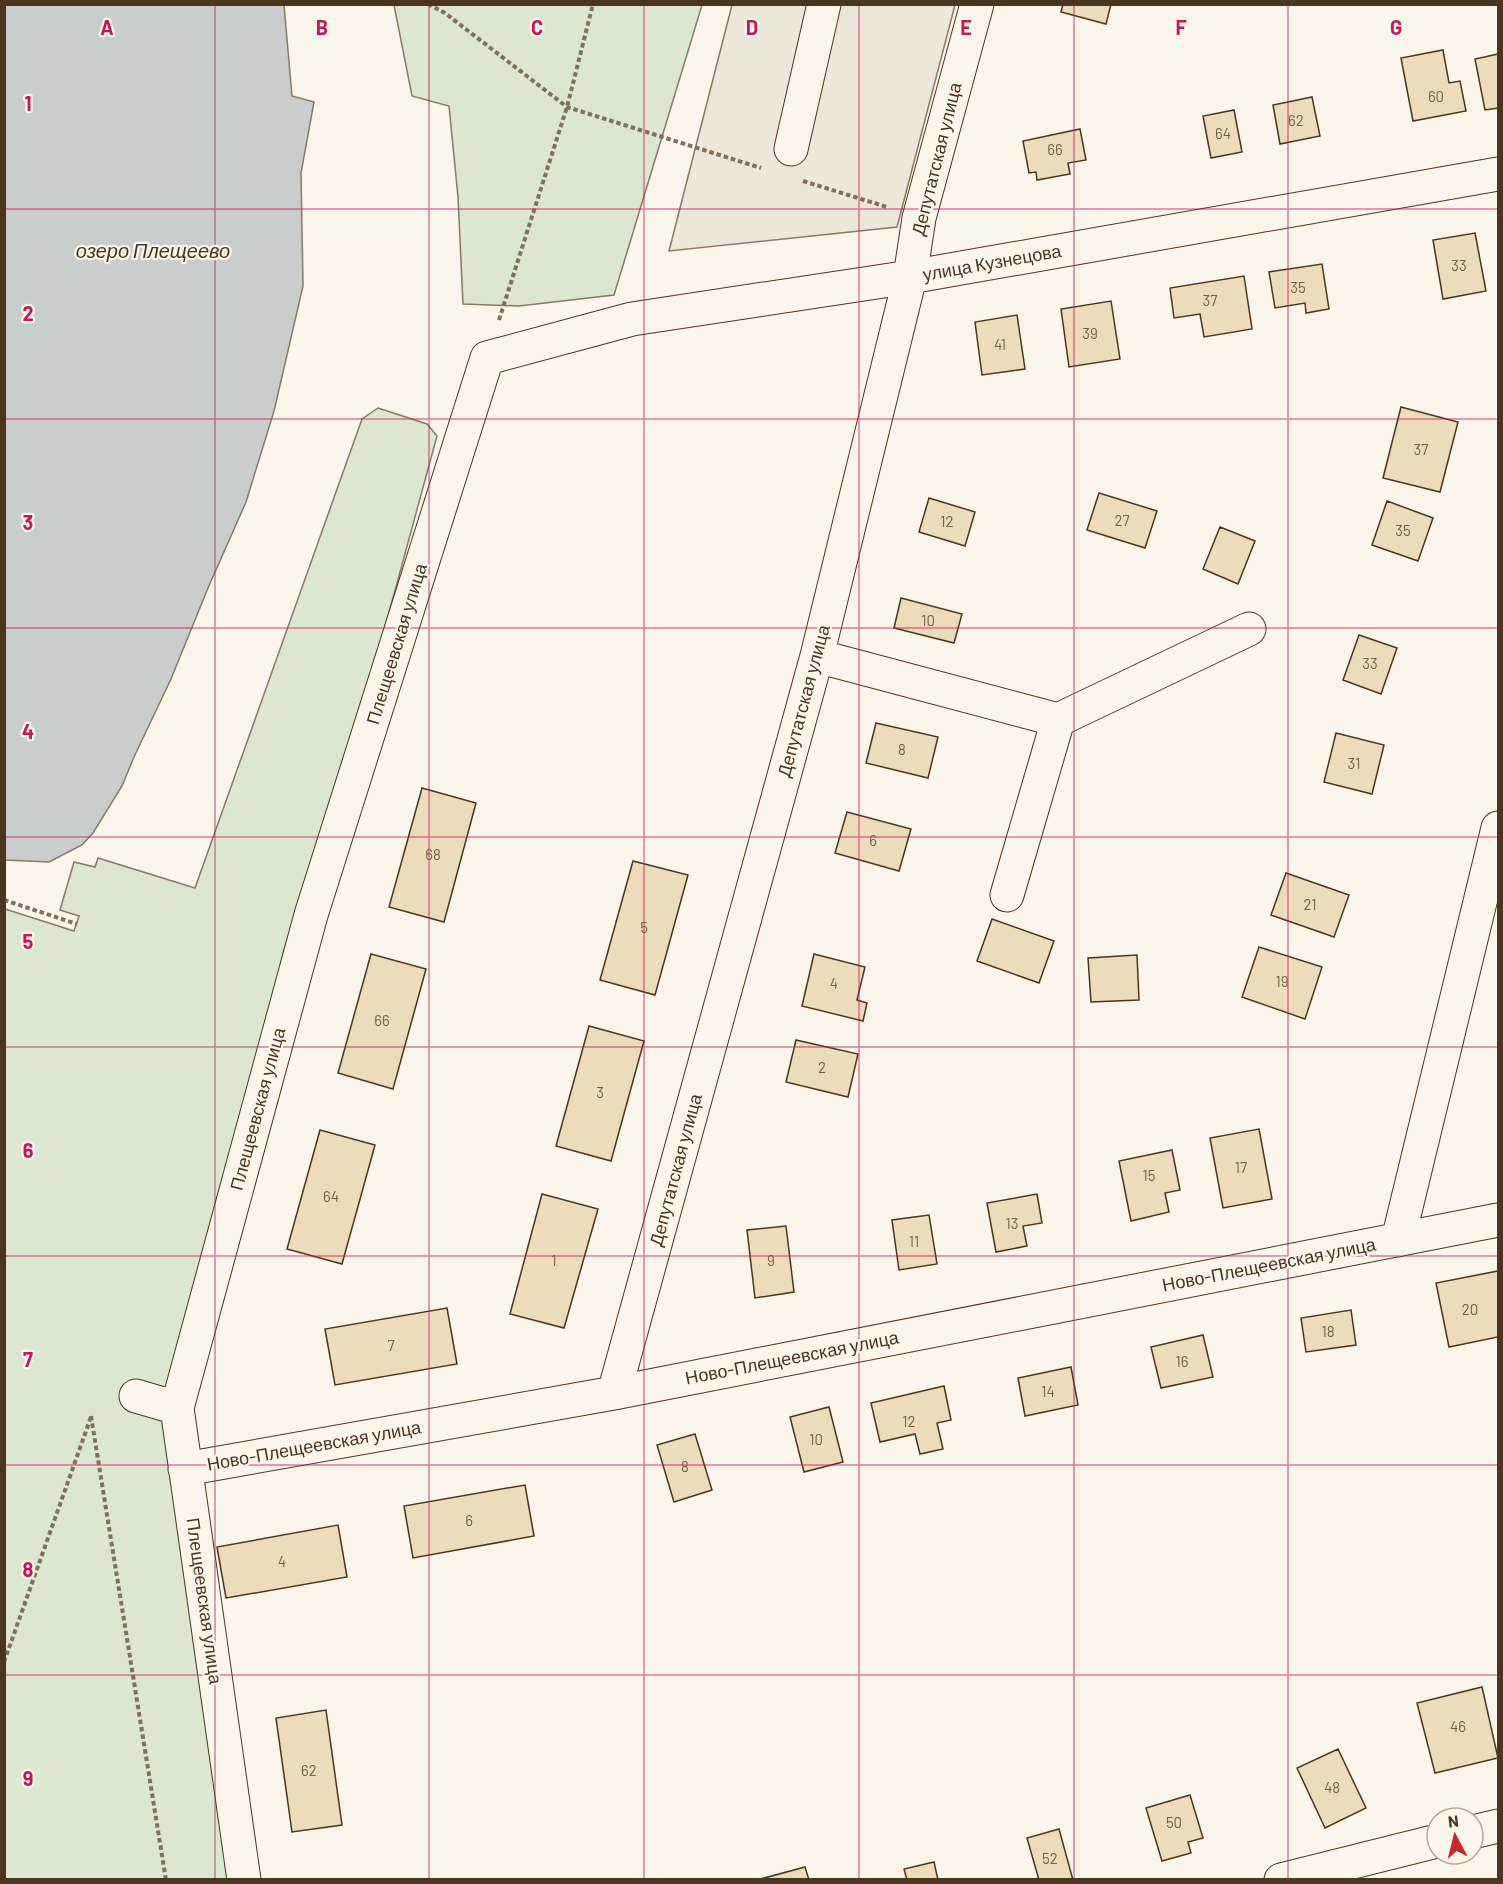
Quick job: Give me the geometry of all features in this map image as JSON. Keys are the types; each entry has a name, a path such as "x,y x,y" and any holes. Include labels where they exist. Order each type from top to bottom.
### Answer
{"street":[{"path":"785,166 824,4"},
{"name":"Депутатская улица","path":"614,1393 817,656 910,277 919,218 977,4"},
{"name":"улица Кузнецова","path":"487,358 632,319 910,277 1498,174"},
{"name":"Плещеевская улица","path":"244,1880 177,1408 311,915 487,358"},
{"path":"817,656 1058,720 1249,629"},
{"path":"1007,895 1058,720"},
{"name":"Ново-Плещеевская улица","path":"1398,1240 1498,828"},
{"name":"Ново-Плещеевская улица","path":"185,1469 614,1393 1498,1220"},
{"path":"136,1396 177,1408"},
{"path":"1281,1880 1425,1844"}],"path":[{"path":"428,4 445,13 567,107 785,166 919,218"},
{"path":"487,358 567,107 593,4"},
{"path":"4,900 76,924"},
{"path":"4,1662 91,1416 166,1880"}],"green space":[{"path":"394,5 702,5 614,295 519,306 463,304 458,197 449,106 412,96"},
{"path":"378,408 427,424 437,436 384,631 284,950 175,1407 242,1879 5,1880 5,909 74,931 79,916 60,910 74,862 95,867 98,858 195,888 362,419"}],"shaded area":[{"path":"732,5 955,5 897,227 669,251"}],"water":[{"name":"озеро Плещеево","path":"4,5 284,5 292,96 314,102 301,173 303,286 274,411 246,502 171,679 122,786 93,833 82,845 49,862 5,860"}],"building":[{"path":"1063,4 1111,4 1106,24 1061,12"},
{"path":"1443,50 1449,83 1460,81 1466,111 1413,121 1401,58"},
{"path":"1498,54 1498,108 1485,110 1475,59"},
{"path":"1312,97 1320,136 1280,144 1273,105"},
{"path":"1234,110 1242,152 1211,158 1203,116"},
{"path":"1080,129 1086,160 1068,163 1070,174 1037,180 1036,172 1029,173 1023,141"},
{"path":"1475,233 1486,291 1443,299 1433,240"},
{"path":"1322,264 1329,309 1306,313 1305,303 1275,308 1269,272"},
{"path":"1244,276 1252,329 1204,337 1200,314 1174,318 1170,288"},
{"path":"1111,301 1120,359 1069,367 1061,309"},
{"path":"1017,315 1025,369 982,375 975,322"},
{"path":"1401,407 1458,422 1440,492 1383,478"},
{"path":"1099,493 1157,511 1145,548 1087,530"},
{"path":"929,498 975,512 965,546 919,532"},
{"path":"1387,501 1433,518 1418,561 1372,545"},
{"path":"1220,527 1255,541 1238,584 1203,569"},
{"path":"901,598 962,614 954,643 894,628"},
{"path":"1359,635 1397,648 1381,694 1343,680"},
{"path":"876,723 938,737 928,778 866,763"},
{"path":"1336,733 1384,745 1372,794 1324,782"},
{"path":"422,788 476,803 444,922 389,907"},
{"path":"847,812 911,829 899,871 835,853"},
{"path":"633,861 688,875 655,995 600,980"},
{"path":"1286,873 1349,895 1334,937 1271,915"},
{"path":"992,919 1054,941 1039,983 977,961"},
{"path":"1259,947 1322,967 1305,1019 1242,997"},
{"path":"371,954 426,969 393,1089 338,1073"},
{"path":"814,954 865,967 857,1000 867,1003 863,1021 802,1006"},
{"path":"1137,955 1139,1000 1091,1002 1088,958"},
{"path":"589,1026 644,1041 611,1161 556,1146"},
{"path":"796,1040 858,1054 848,1097 786,1082"},
{"path":"1259,1129 1272,1199 1223,1208 1210,1138"},
{"path":"320,1130 375,1145 342,1264 287,1249"},
{"path":"1172,1150 1180,1190 1165,1193 1169,1212 1131,1221 1119,1161"},
{"path":"542,1194 598,1209 564,1328 510,1314"},
{"path":"1037,1194 1042,1223 1023,1226 1027,1246 996,1252 987,1203"},
{"path":"929,1215 937,1264 899,1270 892,1220"},
{"path":"786,1226 794,1292 755,1298 747,1230"},
{"path":"1498,1271 1498,1337 1449,1347 1436,1283"},
{"path":"447,1308 457,1364 335,1385 325,1329"},
{"path":"1351,1310 1356,1345 1306,1352 1301,1318"},
{"path":"1203,1335 1213,1377 1161,1388 1151,1347"},
{"path":"1071,1367 1078,1405 1025,1416 1018,1378"},
{"path":"944,1386 951,1420 937,1423 943,1449 920,1454 915,1434 880,1442 871,1403"},
{"path":"829,1407 843,1462 804,1472 790,1417"},
{"path":"695,1434 712,1490 674,1502 657,1445"},
{"path":"525,1485 534,1536 413,1558 404,1506"},
{"path":"338,1525 347,1577 226,1598 217,1547"},
{"path":"1482,1687 1498,1758 1435,1773 1417,1703"},
{"path":"326,1710 342,1825 292,1832 276,1718"},
{"path":"1338,1749 1366,1808 1325,1828 1297,1768"},
{"path":"1190,1795 1203,1838 1188,1842 1191,1853 1162,1861 1146,1808"},
{"path":"1059,1829 1073,1880 1039,1880 1027,1838"},
{"path":"934,1862 938,1880 907,1880 904,1869"},
{"path":"805,1867 809,1880 757,1880"}]}
